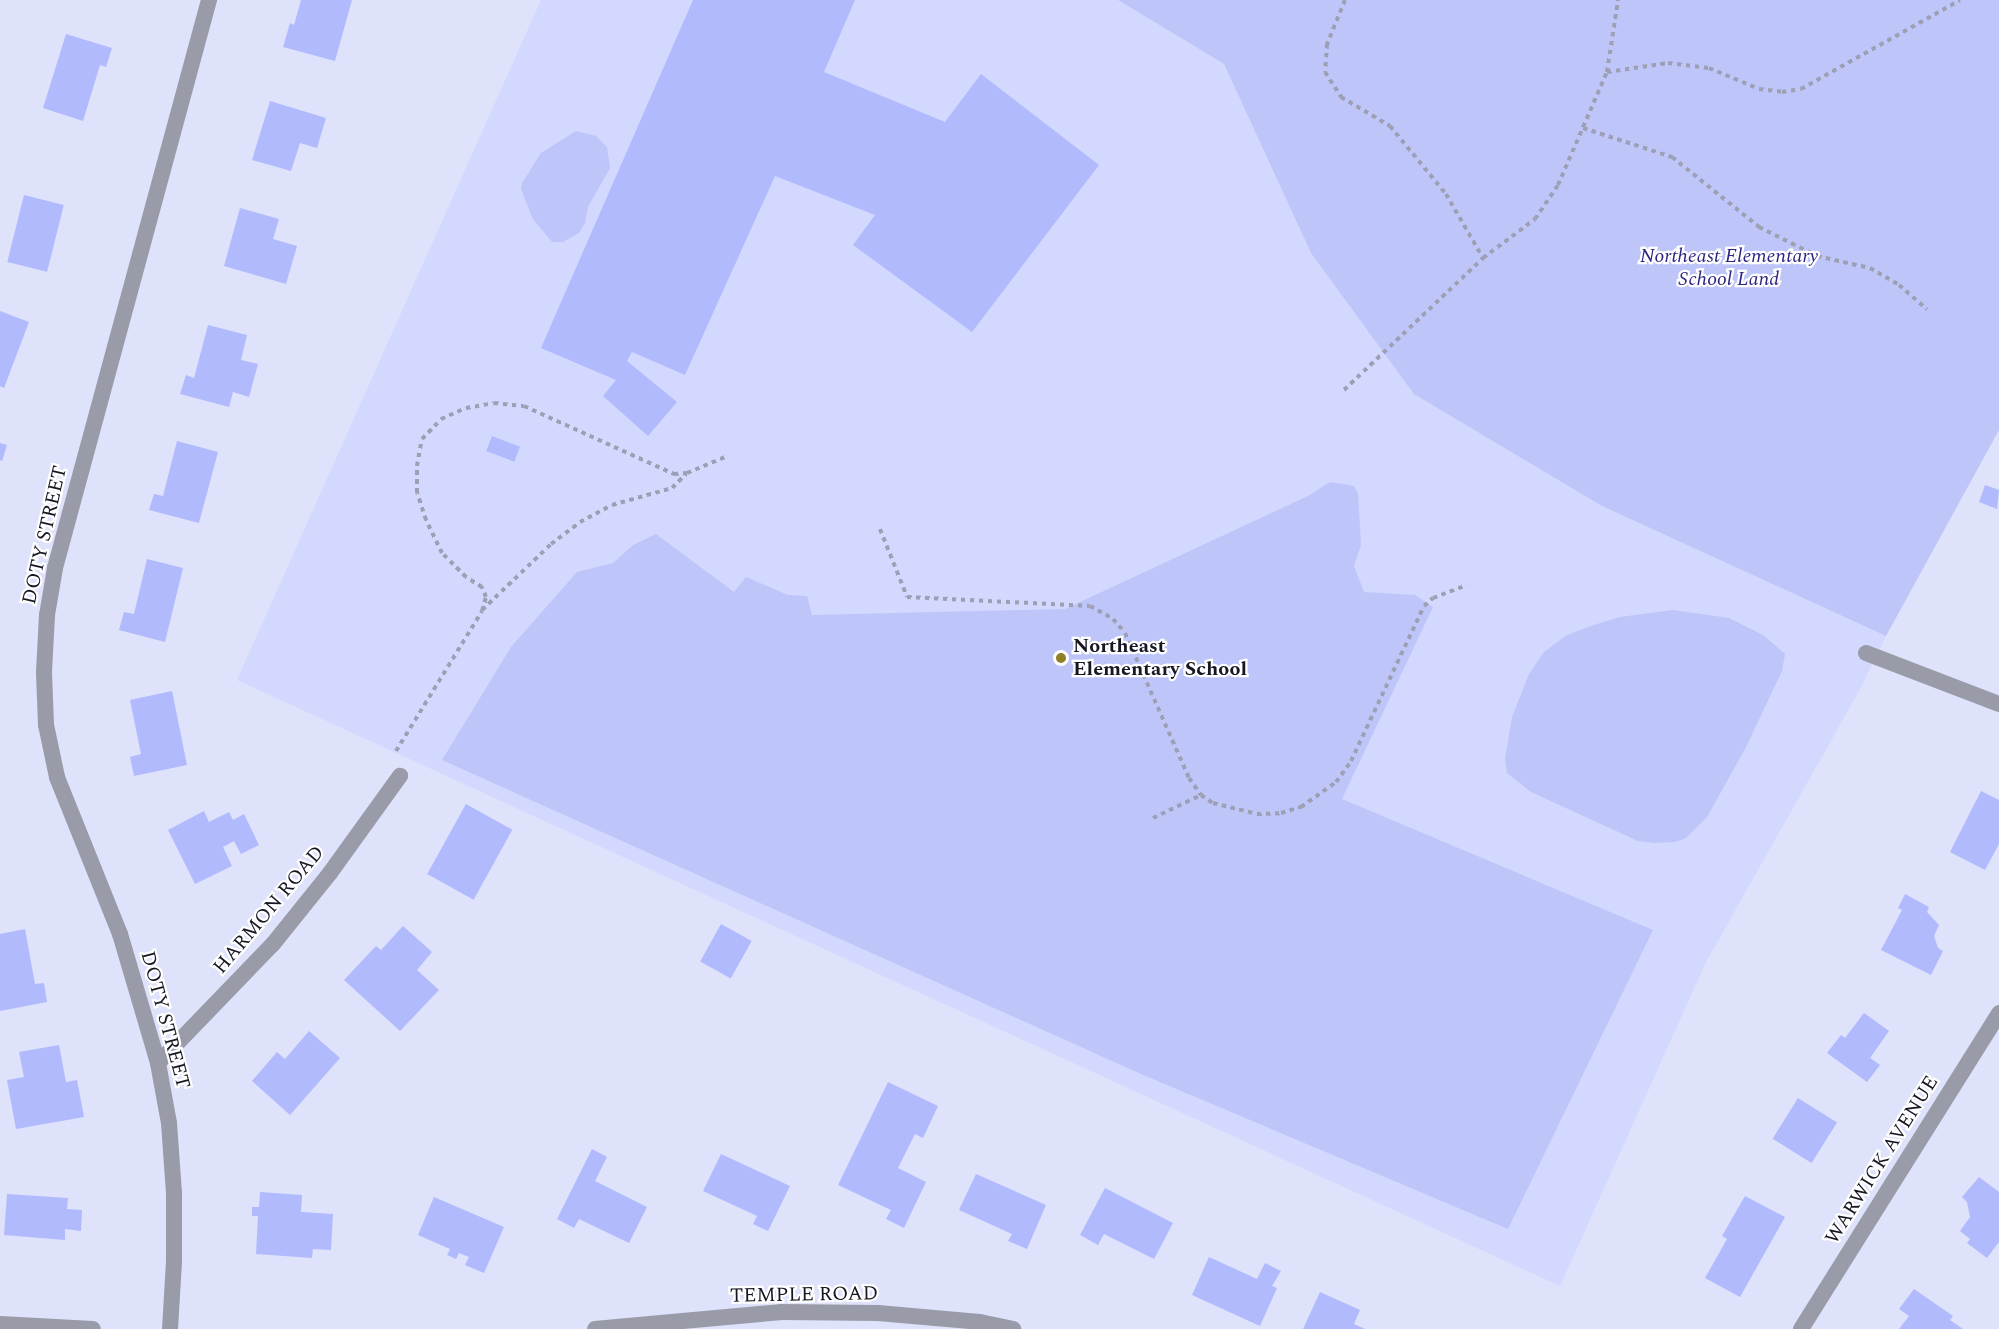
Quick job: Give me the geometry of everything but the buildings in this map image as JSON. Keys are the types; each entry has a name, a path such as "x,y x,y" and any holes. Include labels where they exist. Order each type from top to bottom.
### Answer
{"street":[{"name":"DOTY STREET","path":"170,1329 174,1261 174,1192 169,1123 158,1062 120,934 57,777 46,725 44,672 47,615 55,568 209,0"},
{"path":"1866,653 1999,704"},
{"name":"HARMON ROAD","path":"158,1062 273,944 330,873 400,776"},
{"name":"WARWICK AVENUE","path":"1801,1329 1999,1013"},
{"name":"TEMPLE ROAD","path":"594,1329 782,1312 878,1313 980,1322 1013,1329"},
{"path":"0,1324 93,1329"}],"path":[{"path":"1345,0 1327,44 1325,72 1341,97 1390,126 1446,194 1483,258"},
{"path":"1344,390 1483,258 1535,219 1558,185 1607,72 1618,0"},
{"path":"1607,72 1668,63 1709,68 1759,89 1782,92 1800,89 1960,0"},
{"path":"1583,128 1672,157 1759,227 1817,256 1870,268 1899,285 1927,309"},
{"path":"482,611 486,597 482,587 466,577 442,553 426,520 417,493 417,466 422,439 441,419 466,408 494,403 524,406 674,474 687,473 724,457"},
{"path":"400,776 395,748 482,611 551,544 580,522 612,505 672,488 687,473"},
{"path":"880,528 908,597 1090,606 1113,620 1125,633 1189,778 1201,795 1213,803 1257,814 1281,813 1301,807 1321,795 1352,761 1424,606 1433,598 1467,585"},
{"path":"1153,818 1201,795"}],"shaded area":[{"name":"Northeast Elementary School","path":"541,0 1118,0 1224,64 1311,253 1602,506 1886,636 1859,691 1706,962 1560,1286 237,680"}],"green space":[{"name":"Northeast Elementary School Land","path":"1118,0 1999,0 1999,430 1886,636 1602,506 1414,394 1311,253 1224,64"},
{"path":"576,131 596,136 607,147 610,168 588,207 585,223 579,233 563,242 552,242 533,219 521,189 522,183 541,153"},
{"path":"1330,482 1354,486 1358,494 1361,545 1354,566 1364,592 1415,595 1433,607 1342,799 1653,930 1508,1229 1141,1074 442,760 511,647 577,572 613,563 633,545 656,534 734,592 746,577 788,595 807,596 812,615 1065,609 1308,496"},
{"path":"1673,610 1729,618 1763,635 1785,654 1782,671 1745,749 1707,817 1686,838 1675,842 1654,843 1638,841 1531,792 1507,773 1505,759 1512,717 1529,674 1544,652 1567,635 1597,624 1620,617"}],"place":[{"name":"Northeast Elementary School","path":"1061,658"}]}
